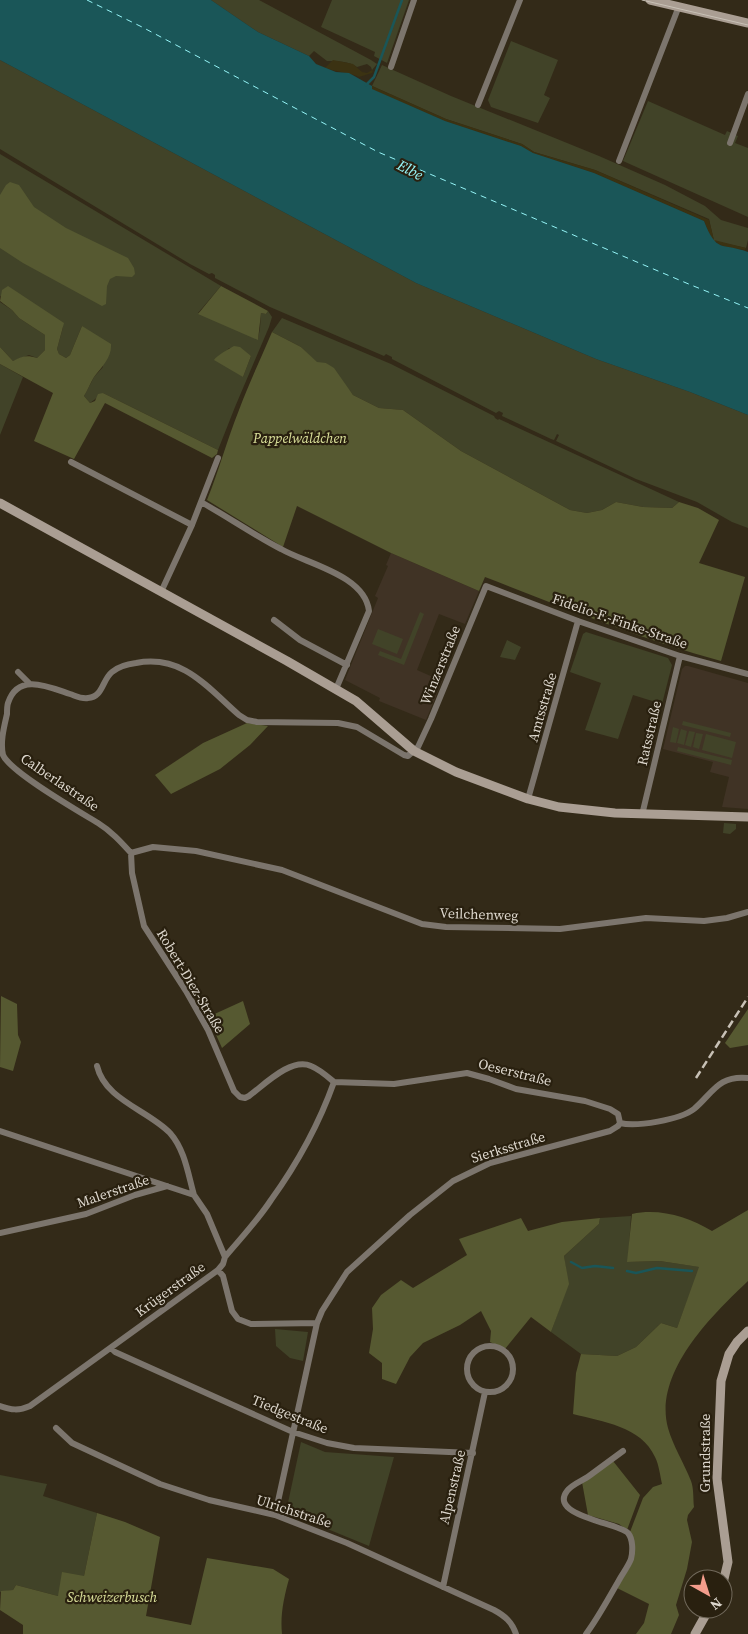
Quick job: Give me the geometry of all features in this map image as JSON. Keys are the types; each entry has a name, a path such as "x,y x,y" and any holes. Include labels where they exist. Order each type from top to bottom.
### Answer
{"main road":[{"path":"650,0 748,23"},
{"path":"0,503 336,689 356,701 414,751 456,772 528,799 559,807 642,815 748,817"},
{"name":"Grundstraße","path":"726,1569 728,1562 717,1479 721,1381 729,1354 748,1331"},
{"path":"695,1634 703,1619"}],"street":[{"path":"391,67 414,0"},
{"path":"478,105 520,0"},
{"path":"619,161 679,6"},
{"path":"730,142 748,94"},
{"path":"161,592 192,525 218,458"},
{"path":"71,462 192,525"},
{"path":"201,502 282,550 335,572 366,599 369,611 336,689"},
{"name":"Fidelio-F.-Finke-Straße","path":"486,586 578,621 680,656 748,674"},
{"name":"Winzerstraße","path":"414,751 418,747 432,719 486,586"},
{"path":"274,620 300,640 347,665"},
{"name":"Amtsstraße","path":"528,799 578,621"},
{"name":"Ratsstraße","path":"642,815 680,656"},
{"path":"18,672 28,683 56,689 82,699 91,698 100,692 107,678 117,668 144,661 180,666 192,674 239,716 247,720 257,722 345,724 366,731 404,755 408,756 414,751"},
{"name":"Calberlastraße","path":"28,683 16,690 8,703 1,734 2,753 6,760 12,766 114,835 132,854"},
{"name":"Veilchenweg","path":"132,854 153,848 196,851 282,870 422,924 446,927 560,929 646,918 704,921 727,918 748,912"},
{"name":"Robert-Diez-Straße","path":"132,854 132,873 144,926 186,991 208,1030 234,1092 240,1097 245,1098 288,1067 300,1064 311,1066 334,1082"},
{"path":"97,1066 102,1080 118,1095 154,1119 171,1134 182,1151 194,1195 207,1214 225,1256"},
{"name":"Oeserstraße","path":"334,1082 394,1084 467,1074 489,1079 516,1089 585,1101 610,1108 618,1114 620,1123"},
{"name":"Sierksstraße","path":"293,1432 317,1323 322,1311 347,1272 410,1215 453,1181 490,1163 610,1131 620,1123 634,1126 684,1115 694,1109 712,1090 732,1079 748,1078"},
{"name":"Krügerstraße","path":"0,1406 12,1410 30,1406 218,1270 223,1264 225,1256 272,1200 306,1144 334,1082"},
{"path":"0,1131 168,1186"},
{"name":"Malerstraße","path":"0,1234 86,1214 135,1195 168,1186 194,1195"},
{"path":"218,1270 223,1276 232,1311 238,1319 251,1324 317,1323"},
{"path":"484,1347 496,1347 504,1350 509,1356 513,1363 513,1375 504,1388 493,1392 485,1392 475,1387 470,1381 467,1370 468,1362 478,1350 484,1347"},
{"name":"Tiedgestraße","path":"111,1348 115,1352 293,1432 327,1443 354,1448 473,1453"},
{"name":"Alpenstraße","path":"443,1587 485,1392"},
{"name":"Ulrichstraße","path":"56,1428 72,1443 160,1484 209,1500 275,1516 346,1543 505,1616 514,1626 516,1634"},
{"path":"275,1516 293,1432"},
{"path":"586,1634 629,1564 633,1550 628,1533 617,1526 577,1514 564,1502 564,1498 570,1487 623,1451"}],"shaded area":[{"path":"391,553 479,591 465,624 439,614 417,670 442,681 426,720 379,701 380,698 345,680 378,598 375,596 388,566 386,565"},
{"path":"685,666 748,683 748,809 722,807 729,777 710,772 713,762 663,749 682,669"}],"green space":[{"path":"211,0 259,0 377,64 372,70 367,64 357,67 346,62 327,61 314,51 309,56 258,32"},
{"path":"332,0 409,0 387,63 374,56 375,52 321,27"},
{"path":"511,41 558,60 544,95 550,98 538,123 491,107 488,100"},
{"path":"0,60 416,283 596,359 690,392 748,415 748,528 732,522 697,502 636,479 556,441 559,435 557,434 554,440 502,416 503,413 499,411 496,413 392,359 392,357 386,354 384,356 270,307 215,278 215,275 212,273 209,274 190,264 0,149"},
{"path":"382,65 451,96 665,185 705,206 721,220 748,228 746,248 714,241 709,219 595,170 534,152 522,144 446,119 372,86"},
{"path":"648,101 725,135 727,131 738,136 735,143 748,148 748,217 623,161"},
{"path":"0,154 221,286 198,313 258,339 261,313 266,314 268,311 272,317 218,450 103,393 90,403 84,396 94,377 103,367 82,326 70,355 66,358 59,354 57,349 63,327 0,296","holes":["229,348 251,356 243,377 225,353"]},
{"path":"10,182 19,185 34,207 66,228 128,258 135,274 132,277 116,276 110,279 107,286 106,304 102,306 23,263 0,248 0,195"},
{"path":"8,286 64,323 57,349 59,354 66,358 70,355 82,326 111,344 108,358 94,377 84,396 90,403 95,401 98,394 103,393 218,450 217,454 212,458 105,403 74,459 34,441 53,393 0,364 0,347 13,361 25,356 37,358 45,350 45,335 19,318 0,301 2,290"},
{"path":"221,286 268,311 266,314 261,313 258,340 198,314"},
{"path":"0,302 12,310 19,318 45,335 45,350 37,358 29,355 13,361 0,347"},
{"path":"282,318 391,364 494,416 498,420 679,502 672,508 643,507 616,502 602,510 587,513 570,510 461,451 403,410 379,408 353,395 326,363 317,363 301,347 272,332"},
{"name":"Pappelwäldchen","path":"272,332 301,347 317,362 326,363 334,368 353,395 379,408 403,410 461,451 570,510 587,513 602,510 616,502 643,507 672,508 679,502 698,508 719,520 699,563 745,577 721,661 631,633 485,577 479,591 391,553 297,506 283,547 207,500 243,400"},
{"path":"234,346 240,347 251,356 243,377 214,360"},
{"path":"0,364 23,377 0,435"},
{"path":"420,612 424,614 404,665 378,655 380,651 401,659"},
{"path":"378,629 403,639 397,654 372,644"},
{"path":"586,632 668,658 672,665 662,704 633,695 618,739 585,730 601,683 570,672 583,634"},
{"path":"507,640 521,647 515,660 500,657"},
{"path":"683,721 731,733 730,737 682,725"},
{"path":"247,723 268,726 250,745 220,769 171,794 155,775 203,743"},
{"path":"673,727 679,729 676,743 670,742"},
{"path":"681,729 687,731 684,745 677,743"},
{"path":"689,731 695,732 691,747 685,745"},
{"path":"696,733 703,734 699,749 693,747"},
{"path":"706,734 736,742 732,758 702,750"},
{"path":"678,747 732,760 731,765 677,751"},
{"path":"724,823 736,824 736,829 730,834 723,833"},
{"path":"1,996 17,1004 18,1035 21,1042 13,1071 0,1067"},
{"path":"243,1001 250,1024 222,1048 208,1017"},
{"path":"748,1009 748,1045 730,1048 725,1043"},
{"path":"748,1210 748,1281 703,1328 677,1366 669,1387 666,1407 668,1428 691,1481 693,1491 694,1507 687,1520 692,1542 687,1569 683,1569 683,1582 676,1605 679,1615 671,1634 636,1634 644,1623 649,1604 617,1588 630,1567 630,1532 643,1498 653,1487 662,1484 658,1463 649,1447 631,1432 608,1423 573,1414 576,1373 581,1354 617,1356 636,1347 661,1323 677,1328 699,1267 660,1261 627,1262 632,1214 653,1212 674,1215 712,1231"},
{"path":"631,1216 628,1262 660,1261 700,1267 677,1328 661,1323 636,1347 617,1356 581,1354 551,1332 568,1284 564,1256 599,1224 600,1218"},
{"path":"521,1218 528,1231 562,1222 600,1218 599,1224 564,1256 569,1284 551,1332 531,1317 505,1349 490,1342 491,1331 481,1311 460,1325 423,1343 410,1357 396,1384 382,1379 382,1363 369,1353 373,1329 372,1308 381,1295 401,1280 413,1288 467,1255 459,1239"},
{"path":"275,1329 308,1332 303,1361 290,1358 276,1346"},
{"path":"301,1442 325,1452 394,1457 369,1546 286,1512"},
{"path":"613,1461 640,1495 627,1530 619,1524 588,1515 582,1482"},
{"path":"0,1475 47,1484 43,1496 97,1513 84,1576 58,1596 16,1585 13,1590 0,1592"},
{"name":"Schweizerbusch","path":"97,1513 125,1522 160,1537 146,1616 191,1625 207,1558 273,1569 289,1579 283,1606 282,1634 23,1634 23,1625 0,1610 1,1591 13,1590 16,1585 58,1596 62,1572 84,1576"}],"sand":[{"path":"333,60 353,64 362,72 373,71 359,77 325,68"},
{"path":"372,86 446,119 522,144 534,152 595,170 709,220 714,240 704,221 594,173 445,121 371,89"},
{"path":"714,240 746,248 745,250 723,246"}],"water":[{"name":"Elbe","path":"0,0 211,0 258,32 309,56 316,64 336,72 349,73 372,86 372,89 445,121 594,173 704,221 717,243 748,252 748,415 690,392 596,359 416,283 0,60"}],"waterway":[{"path":"366,85 374,77 402,0"},
{"path":"571,1262 582,1268 595,1266 613,1268"},
{"path":"627,1271 636,1273 657,1268 692,1271"}],"ferry route":[{"path":"87,0 142,27 378,152 748,308"}],"tram line":[{"path":"642,0 748,25"}],"railway":[{"path":"696,1078 748,997"}]}
